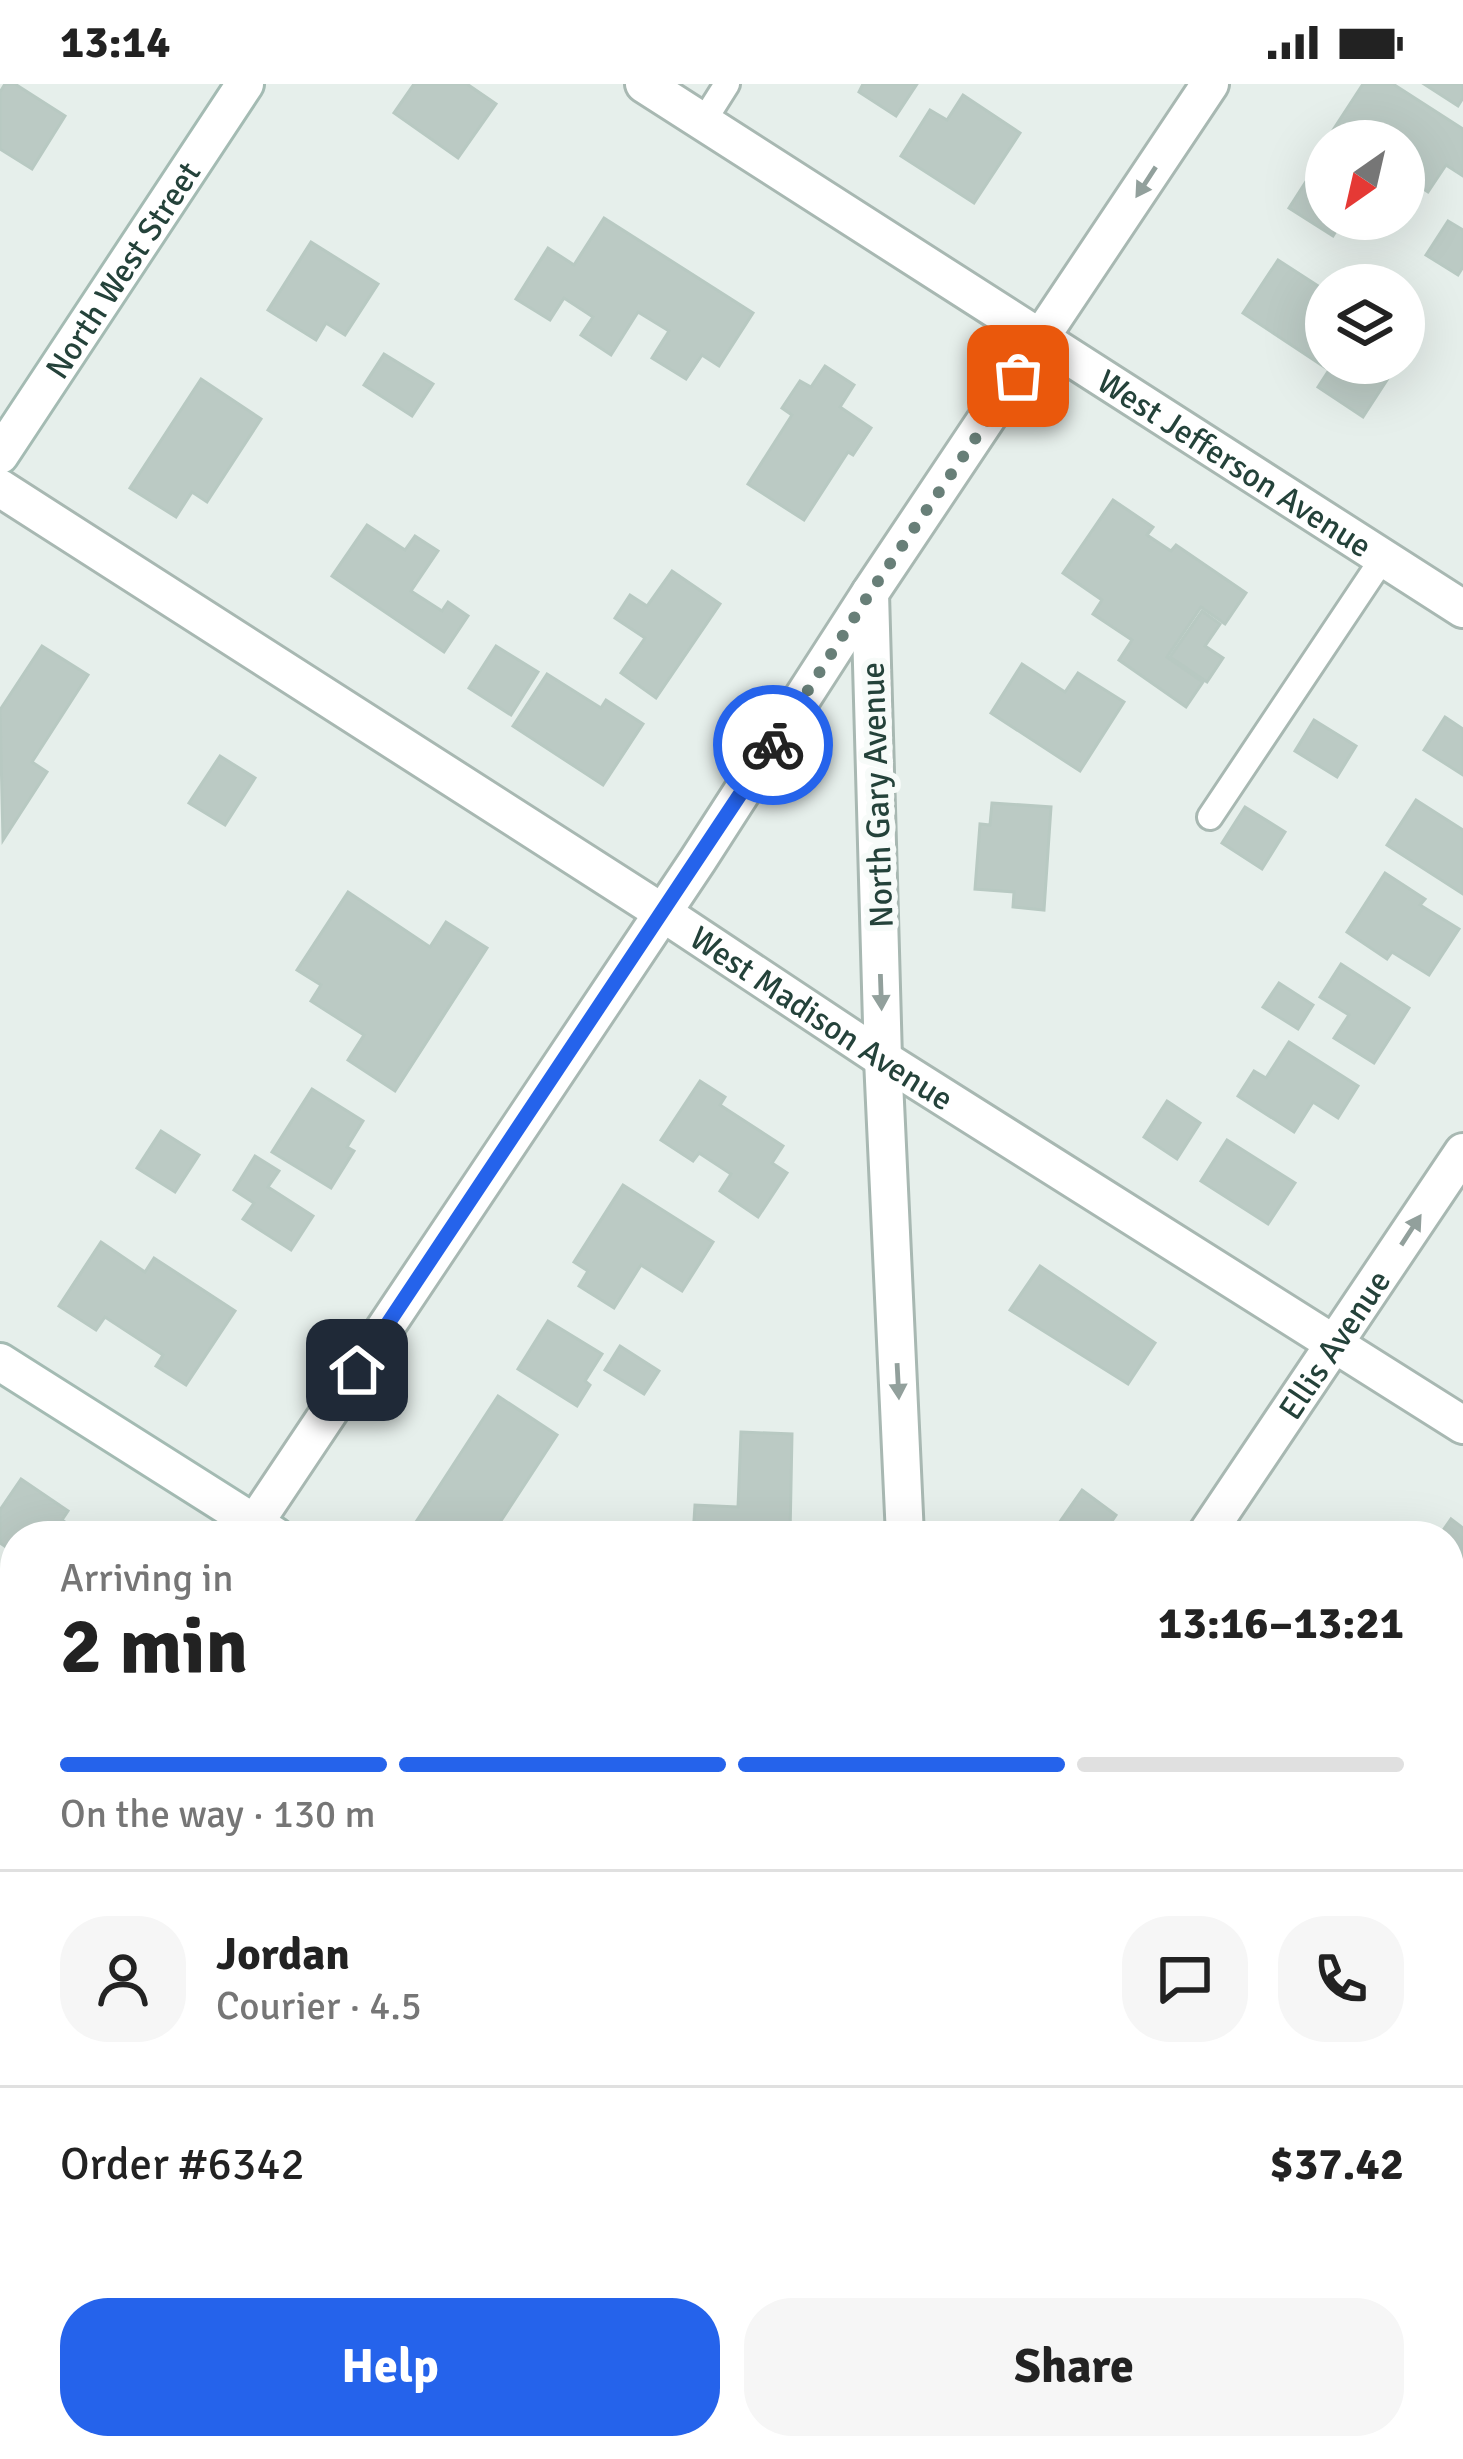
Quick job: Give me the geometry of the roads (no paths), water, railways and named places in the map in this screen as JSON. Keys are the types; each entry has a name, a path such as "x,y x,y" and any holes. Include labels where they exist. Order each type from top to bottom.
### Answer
{"street":[{"name":"North West Street","path":"0,455 244,84"},
{"name":"West Jefferson Avenue","path":"644,84 1463,609"},
{"path":"266,1521 870,593 1210,84"},
{"name":"West Madison Avenue","path":"0,488 883,1059 1463,1426"},
{"name":"North Gary Avenue","path":"870,593 883,1059 904,1521"},
{"name":"Ellis Avenue","path":"1215,1521 1463,1152"},
{"path":"0,1362 242,1521"}],"lane":[{"path":"703,122 728,84"},
{"path":"1210,817 1383,558"}]}
